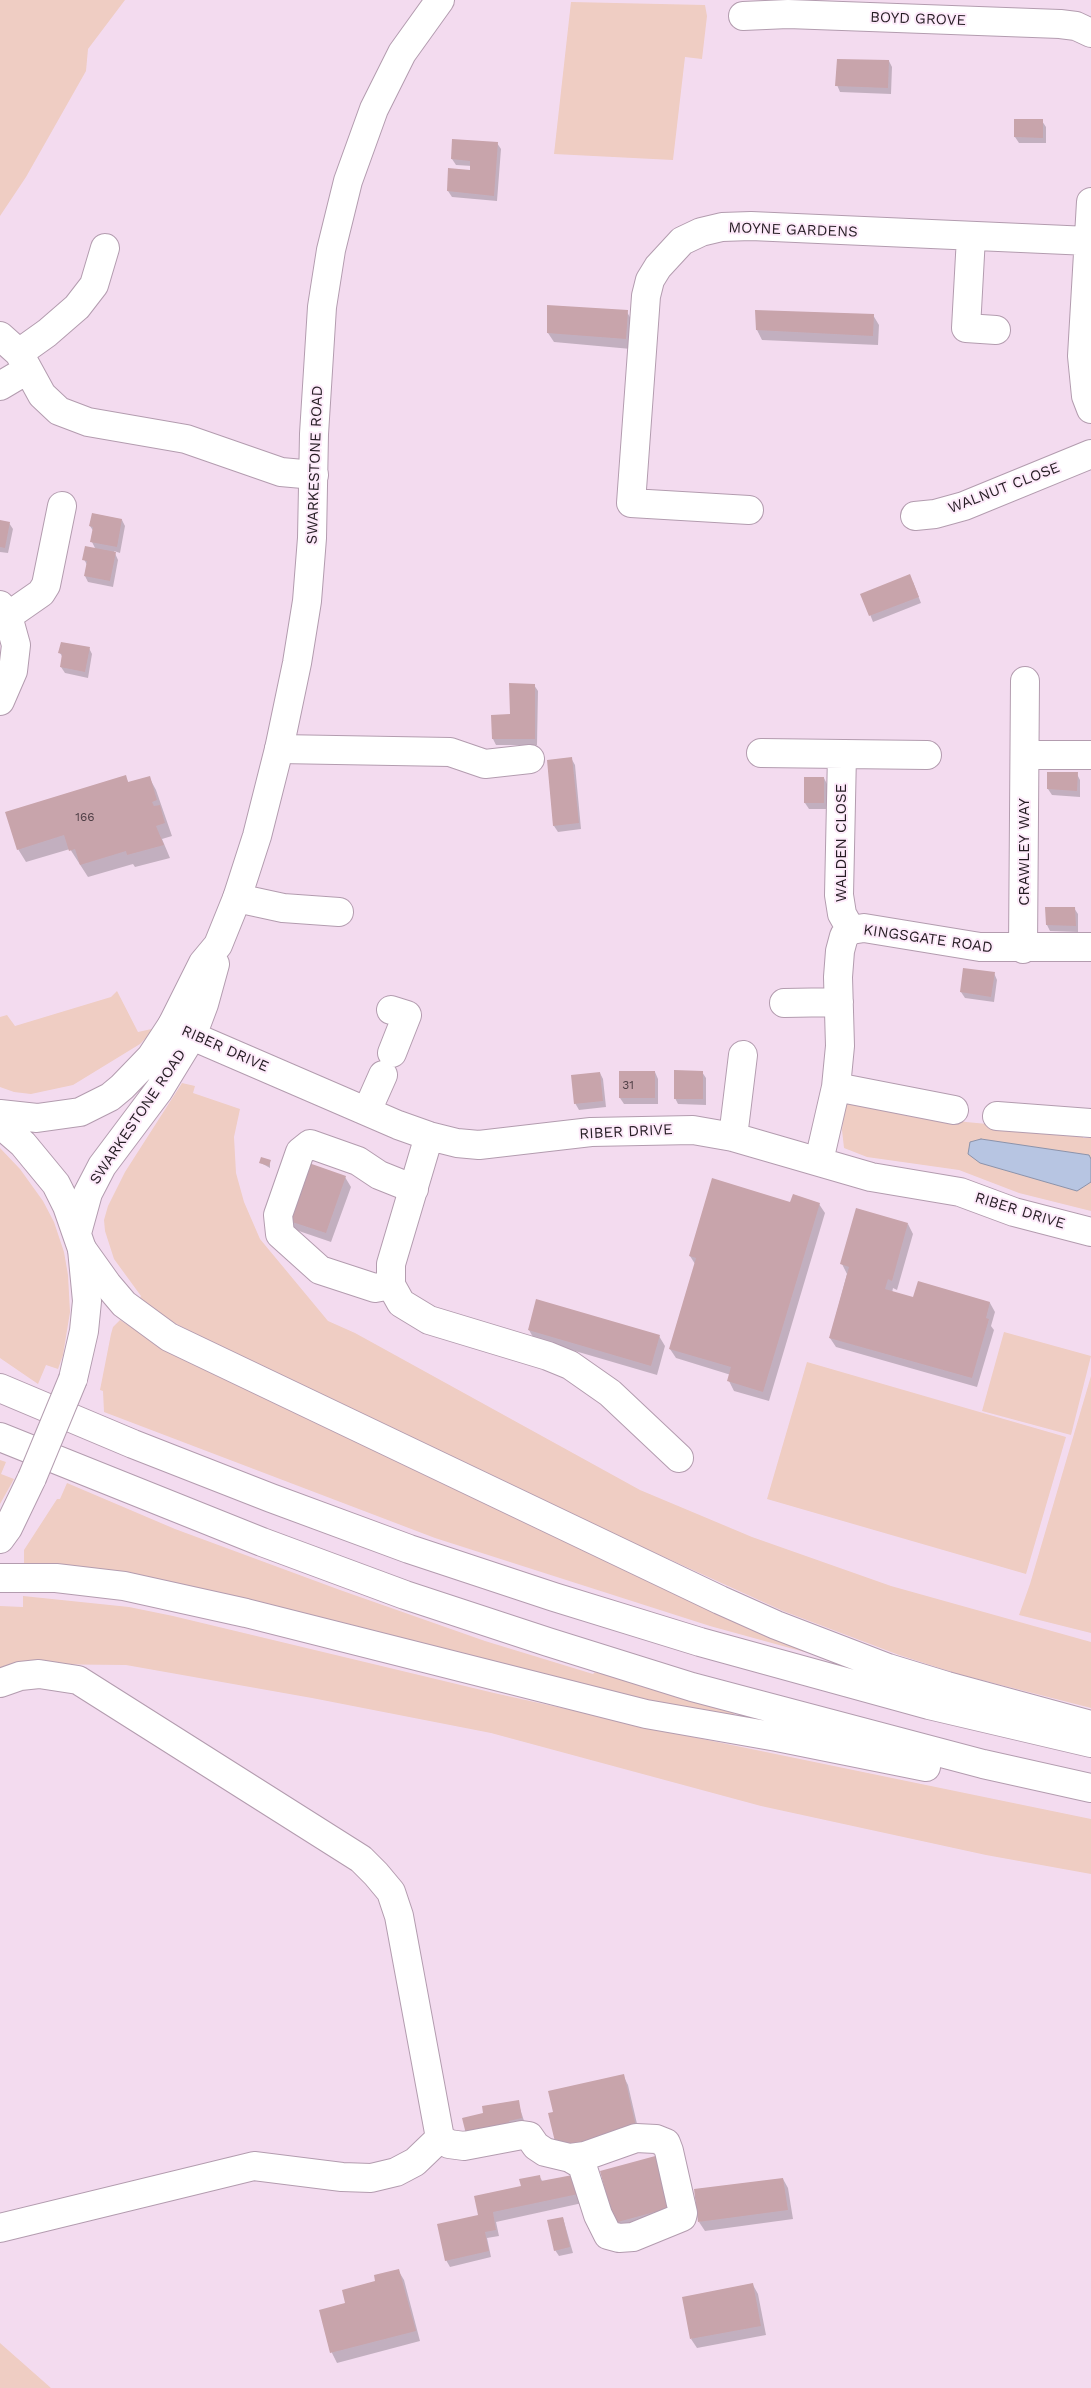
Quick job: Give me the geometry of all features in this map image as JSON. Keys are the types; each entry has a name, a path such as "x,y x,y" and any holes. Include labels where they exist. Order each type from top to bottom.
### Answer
{"main road":[{"name":"SWARKESTONE ROAD","path":"80,1241 88,1194 102,1166 159,1090 182,1030 212,976 218,944 237,898 257,836 279,749 297,663 307,601 312,538 322,307 331,250 348,181 374,109 402,54 440,0"},
{"name":"BOYD GROVE","path":"755,23 798,14 1060,24 1076,26 1091,33"},
{"path":"1091,202 1082,356 1085,388 1091,409"},
{"name":"MOYNE GARDENS","path":"749,510 631,503 646,296 650,280 658,267 682,241 701,232 751,226 1089,241"},
{"path":"971,237 966,328 996,330"},
{"path":"0,386 16,353 47,333 77,307 94,285 105,248"},
{"path":"16,353 42,395 59,411 88,422 186,439 281,472 314,475"},
{"name":"WALNUT CLOSE","path":"915,516 935,514 964,506 1091,454"},
{"path":"0,701 16,658 15,634 4,610 41,593 46,585 62,506"},
{"name":"CRAWLEY WAY","path":"1023,949 1025,681"},
{"path":"279,749 450,752 485,764 530,760"},
{"path":"761,753 927,756"},
{"name":"WALDEN CLOSE","path":"842,754 839,895 842,914 852,930"},
{"path":"1025,755 1091,755"},
{"path":"237,898 284,908 339,912"},
{"name":"KINGSGATE ROAD","path":"819,1161 836,1086 840,1046 840,951 844,936 852,930 864,928 980,947 1023,949 1091,947"},
{"path":"784,1002 839,1002"},
{"path":"368,1111 407,1016 391,1010"},
{"name":"SWARKESTONE ROAD","path":"0,1114 37,1118 61,1116 80,1112 98,1104 122,1087 151,1057 182,1030"},
{"name":"RIBER DRIVE","path":"182,1030 429,1136 479,1145 591,1132 653,1129 693,1130 733,1137 871,1177 960,1192 1014,1212 1091,1232"},
{"path":"733,1137 737,1118 743,1055"},
{"path":"836,1086 954,1110"},
{"path":"997,1116 1090,1123"},
{"path":"0,1124 23,1144 56,1184 80,1241 107,1284 124,1304 169,1337 711,1596 776,1625 888,1668 1091,1725"},
{"path":"429,1136 391,1264 391,1285 401,1303 429,1320 548,1356 570,1365 610,1393 680,1458"},
{"path":"391,1285 375,1288 320,1270 280,1234 278,1215 300,1152 310,1144 358,1161 379,1175 414,1189"},
{"path":"0,1539 8,1528 32,1478 73,1379 84,1331 87,1300 80,1241"},
{"path":"0,1388 133,1444 270,1498 409,1549 554,1597 700,1642 919,1702 1091,1743"},
{"path":"0,1438 262,1542 405,1595 539,1639 692,1687 983,1764 1091,1790"},
{"path":"0,1578 56,1578 124,1586 246,1613 646,1714 777,1736 958,1773 1091,1790"},
{"path":"0,1683 20,1676 40,1674 78,1680 119,1704 361,1859 391,1892 406,1948 440,2138 449,2144 464,2146 522,2135 529,2136 536,2146 545,2152 570,2158"},
{"path":"0,2228 254,2166 342,2177 371,2178 396,2172 415,2162 440,2138"}],"shaded area":[{"path":"0,0 125,0 88,49 86,71 26,177 0,216"},
{"path":"571,2 705,5 707,16 702,59 685,57 673,160 554,154"},
{"path":"117,991 138,1032 156,1028 140,1044 73,1085 31,1094 14,1092 0,1087 0,1017 7,1015 15,1026 111,997"},
{"path":"182,1083 195,1086 193,1093 240,1109 234,1137 236,1173 244,1202 260,1239 328,1321 355,1333 640,1490 752,1537 891,1586 1091,1642 1091,1708 958,1674 899,1655 783,1611 561,1510 254,1365 137,1303 141,1296 114,1259 105,1231 104,1220 108,1206 125,1172"},
{"path":"845,1099 966,1122 1083,1133 1083,1138 1091,1138 1091,1159 1089,1155 981,1139 980,1163 1077,1191 1091,1182 1091,1211 1019,1193 959,1170 867,1157 844,1148 842,1130"},
{"path":"0,1148 20,1169 43,1201 54,1222 64,1252 68,1275 70,1312 63,1355 58,1369 46,1365 38,1384 0,1358"},
{"path":"120,1320 163,1347 870,1670 710,1626 435,1538 104,1412 103,1391 100,1390 113,1327"},
{"path":"1004,1332 1091,1356 1071,1435 982,1411"},
{"path":"807,1362 1066,1437 1026,1574 767,1499"},
{"path":"1091,1376 1091,1633 1019,1615 1030,1584"},
{"path":"0,1460 6,1462 1,1474 14,1479 0,1504"},
{"path":"67,1483 175,1529 485,1641 593,1674 595,1672 733,1712 736,1717 732,1720 60,1565 24,1563 24,1550 57,1499 60,1499"},
{"path":"23,1596 129,1607 173,1616 494,1693 693,1737 1091,1819 1091,1874 986,1855 761,1806 491,1733 312,1698 126,1665 25,1664 0,1669 0,1606 23,1607"},
{"path":"0,2343 51,2388 0,2388"}],"water":[{"path":"981,1139 1089,1155 1091,1159 1091,1182 1077,1191 980,1163 968,1154 970,1142"}],"building":[{"path":"837,59 889,60 888,88 835,86"},
{"path":"1014,119 1043,119 1043,138 1014,137"},
{"path":"452,139 498,142 494,196 447,191 448,168 470,170 470,161 451,159"},
{"path":"547,305 628,310 626,339 547,333"},
{"path":"755,310 874,314 873,336 756,330"},
{"path":"92,513 122,519 117,547 90,542 93,527 89,526"},
{"path":"0,520 10,522 5,548 0,547"},
{"path":"85,546 116,552 110,581 84,576 87,561 82,560"},
{"path":"910,574 919,597 869,616 860,594"},
{"path":"61,642 90,647 85,672 60,667 62,654 58,653"},
{"path":"509,683 535,684 535,739 492,739 491,715 510,714"},
{"path":"572,757 579,823 553,826 547,760"},
{"path":"1047,772 1078,772 1077,791 1047,789"},
{"path":"126,775 128,782 150,776 157,800 152,802 154,806 160,805 165,823 156,826 164,845 127,855 126,851 80,865 75,849 69,851 64,835 17,850 5,812"},
{"path":"804,777 824,777 824,803 804,803"},
{"path":"1045,907 1075,907 1076,926 1046,925"},
{"path":"963,968 995,972 991,997 960,992"},
{"path":"674,1070 703,1071 703,1099 674,1099"},
{"path":"619,1071 655,1071 655,1098 619,1098"},
{"path":"600,1072 603,1101 574,1104 571,1075"},
{"path":"261,1157 271,1160 269,1166 259,1163"},
{"path":"306,1162 346,1176 326,1233 286,1220"},
{"path":"712,1178 790,1202 793,1194 820,1203 763,1392 727,1381 731,1367 669,1349 696,1258 689,1256"},
{"path":"856,1208 908,1223 892,1281 888,1279 885,1289 913,1297 918,1281 990,1302 986,1318 989,1319 972,1378 829,1338 849,1267 840,1264"},
{"path":"536,1299 660,1335 651,1366 528,1330"},
{"path":"624,2074 637,2131 557,2150 548,2113 553,2112 548,2091"},
{"path":"519,2100 522,2118 509,2121 510,2124 466,2134 462,2118 483,2113 482,2106"},
{"path":"659,2155 673,2207 614,2223 600,2171"},
{"path":"578,2174 583,2193 493,2212 496,2230 485,2232 489,2251 445,2261 437,2224 478,2215 474,2196 521,2186 519,2179 540,2175 541,2181"},
{"path":"783,2178 788,2210 698,2222 694,2189"},
{"path":"563,2217 570,2247 554,2251 547,2220"},
{"path":"399,2269 416,2331 330,2353 319,2310 345,2303 342,2290 375,2281 374,2275"},
{"path":"753,2283 761,2326 690,2339 682,2297"}]}
